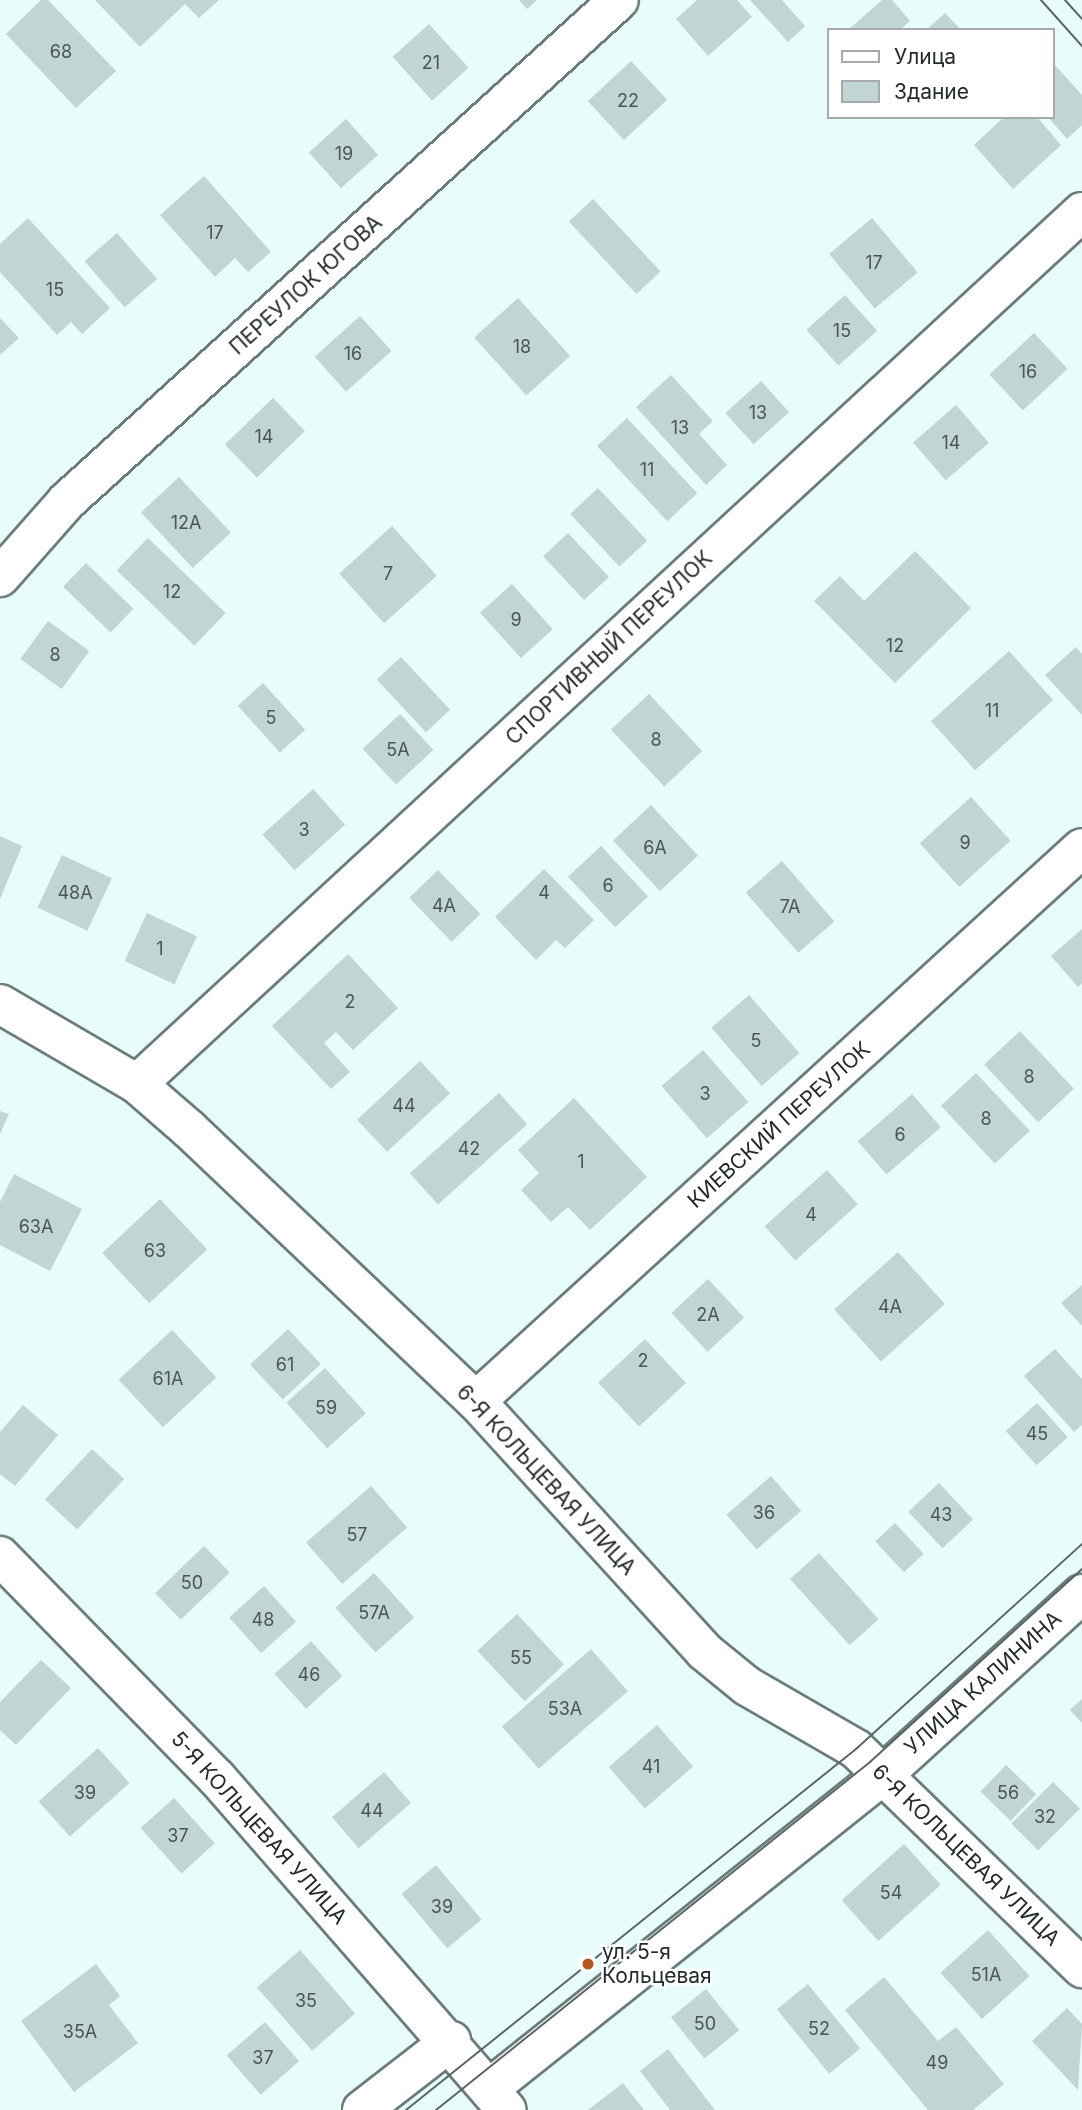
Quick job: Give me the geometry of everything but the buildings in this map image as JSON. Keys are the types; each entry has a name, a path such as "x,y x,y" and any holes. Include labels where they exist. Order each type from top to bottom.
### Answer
{"street":[{"name":"ПЕРЕУЛОК ЮГОВА","path":"0,578 67,502 619,0"},
{"name":"СПОРТИВНЫЙ ПЕРЕУЛОК","path":"137,1084 1082,212"},
{"name":"КИЕВСКИЙ ПЕРЕУЛОК","path":"476,1401 1082,848"},
{"name":"6-Я КОЛЬЦЕВАЯ УЛИЦА","path":"0,1003 137,1084 476,1401 704,1651 747,1686 856,1749 1082,1968"},
{"name":"5-Я КОЛЬЦЕВАЯ УЛИЦА","path":"0,1556 216,1777 451,2041 499,2099"},
{"name":"УЛИЦА КАЛИНИНА","path":"499,2099 883,1775 1082,1594"},
{"path":"362,2110 451,2041"}],"tram line":[{"path":"1041,0 1082,46"},
{"path":"1065,0 1082,19"},
{"path":"406,2110 856,1749 1082,1544"},
{"path":"436,2110 870,1762 1082,1569"}],"place":[{"name":"ул. 5-я Кольцевая","path":"588,1964"}]}
